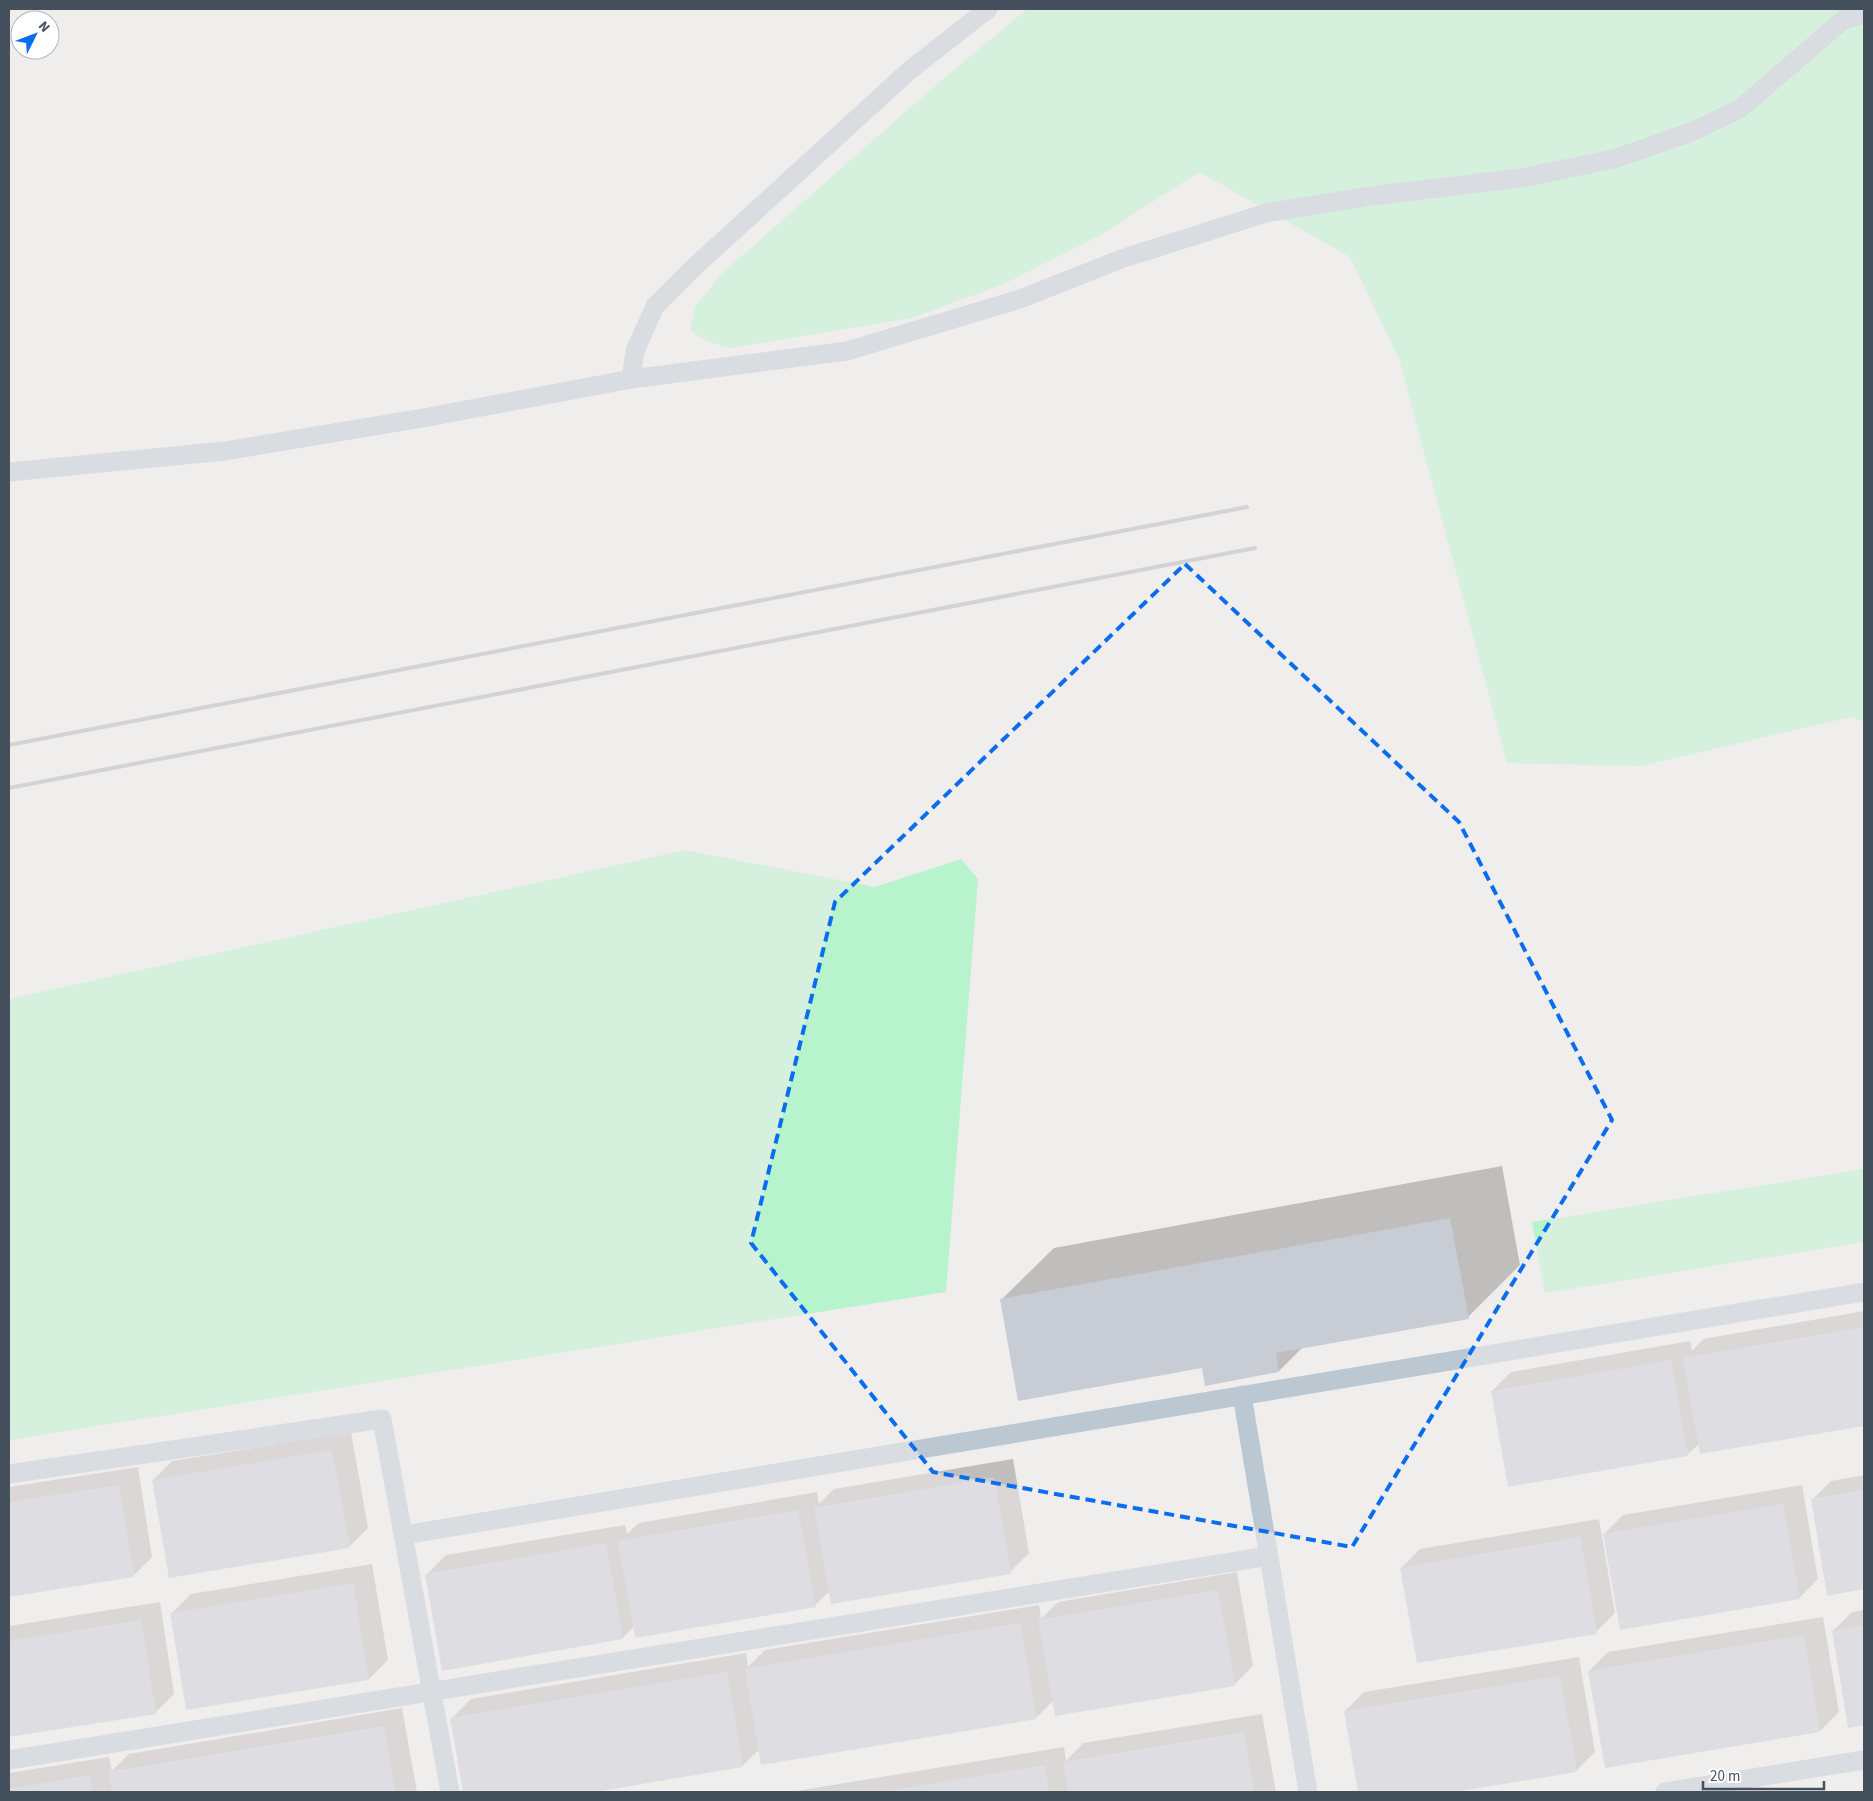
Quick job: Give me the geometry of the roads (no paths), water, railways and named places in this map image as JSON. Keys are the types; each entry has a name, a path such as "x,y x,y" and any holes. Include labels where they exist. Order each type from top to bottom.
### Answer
{"lane":[{"path":"630,379 634,351 655,306 691,270 910,70 988,9"},
{"path":"9,472 225,451 423,418 630,379 847,351 1020,299 1124,258 1266,213 1371,196 1521,178 1614,159 1694,131 1741,108 1843,20 1864,14"},
{"path":"404,1535 1864,1292"},
{"path":"1242,1395 1308,1792"},
{"path":"9,1474 382,1419 450,1792"},
{"path":"9,1760 1269,1556"},
{"path":"1665,1792 1864,1760"}],"railway":[{"path":"9,745 1247,507"},
{"path":"9,788 1255,548"}]}
